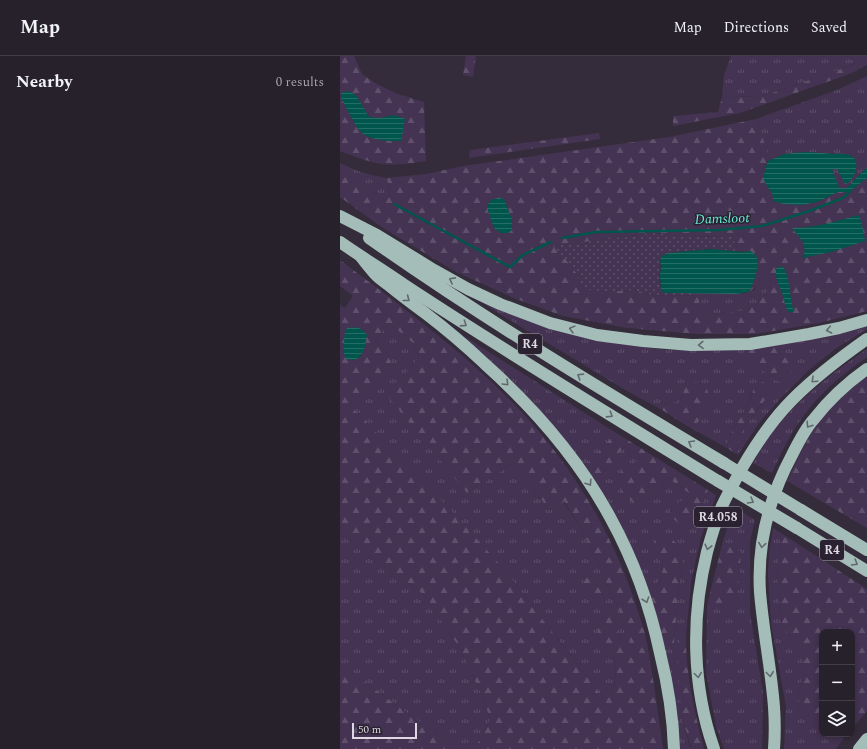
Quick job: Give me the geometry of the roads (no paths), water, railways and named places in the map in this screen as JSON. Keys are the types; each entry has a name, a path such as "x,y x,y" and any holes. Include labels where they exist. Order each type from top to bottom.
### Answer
{"highway":[{"path":"340,217 377,234 434,270 468,289 500,304 550,323 597,335 691,346 750,344 839,328 867,320"},
{"name":"R4","path":"340,217 409,267 592,384 867,550"},
{"name":"R4","path":"340,242 463,324 867,571"},
{"path":"361,257 376,275 465,346 520,398 559,442 598,497 611,518 622,541 646,601 657,638 666,677 674,749"},
{"name":"R4.058","path":"714,749 701,700 697,670 696,632 697,601 702,570 710,538 722,507 735,480 752,450 771,424 791,401 817,376 867,339"},
{"path":"774,749 774,705 760,592 761,551 771,502 784,470 797,444 813,420 836,394 867,369"},
{"path":"859,749 867,739"}],"waterway":[{"name":"Damsloot","path":"562,238 596,232 719,230 762,226 843,198 851,190"},
{"name":"Damsloot","path":"394,204 510,267 523,255 551,242"}]}
